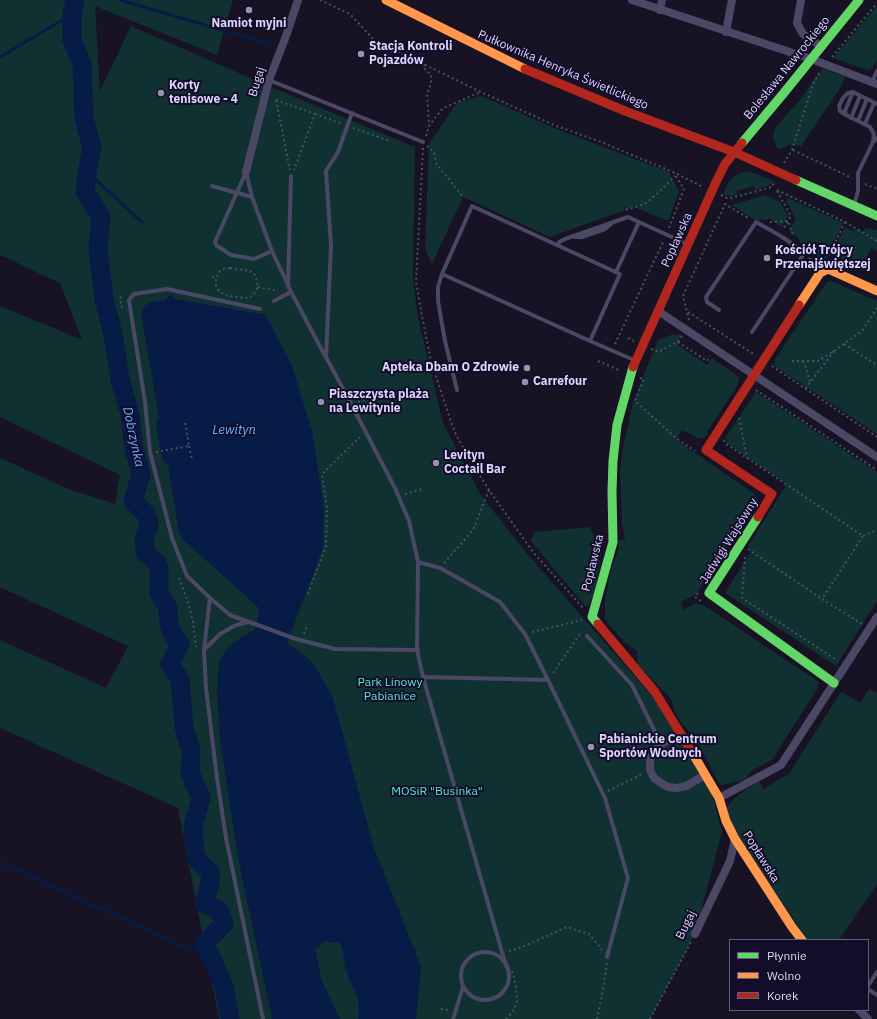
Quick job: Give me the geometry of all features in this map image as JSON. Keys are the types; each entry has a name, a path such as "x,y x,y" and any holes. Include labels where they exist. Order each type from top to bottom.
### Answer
{"street":[{"name":"Bugaj","path":"246,172 269,80 298,0"},
{"name":"Pułkownika Henryka Świetlickiego","path":"386,0 411,14 517,66 625,111 734,152 877,216"},
{"path":"632,0 811,59 874,83"},
{"path":"660,10 662,0"},
{"path":"726,32 732,0"},
{"path":"801,0 797,23 804,34 821,46"},
{"name":"Bolesława Nawrockiego","path":"734,152 859,0"},
{"name":"Popławska","path":"734,152 725,164 716,182 630,374 617,425 612,461 613,542 592,617 656,692 719,798 726,821 735,839 801,939"},
{"name":"Jadwigi Wajsówny","path":"834,683 709,593 772,494 706,450 754,375 769,363 823,271 828,269 877,291"},
{"path":"658,311 877,457"},
{"path":"719,798 781,765 877,617"},
{"path":"680,734 661,744 653,752 650,761 650,770 654,778 660,784 676,788 686,786 705,775"},
{"name":"Bugaj","path":"695,934 730,861 735,839"},
{"path":"860,1011 868,1019"}],"lane":[{"path":"874,83 877,71"},
{"path":"269,80 423,142"},
{"path":"846,115 845,110 853,92"},
{"path":"854,205 858,191 858,173 873,142 874,134 870,127 840,111 839,106 843,98 848,93 853,92 876,103 865,124"},
{"path":"851,118 860,96"},
{"path":"858,121 867,99"},
{"path":"326,357 331,246 326,171 338,152 352,113"},
{"path":"873,142 877,138"},
{"path":"246,172 215,242 216,245 230,255 254,259 272,251"},
{"path":"246,172 252,197 272,251 290,292 366,432 409,521 418,562 418,650 423,677 509,974 505,990 495,998 483,1000 475,998 468,994 463,987 461,980 463,965 474,955 481,953 496,955 506,966"},
{"path":"288,286 291,176"},
{"path":"212,186 252,197"},
{"path":"457,390 445,341 438,301 438,287 442,274 472,206 620,274 590,341"},
{"path":"558,245 559,242 570,237 628,217 688,244"},
{"path":"616,272 639,222"},
{"path":"719,310 707,302 706,297 756,222 805,252 752,332"},
{"path":"442,274 635,361"},
{"path":"260,309 167,289 134,294 129,300 145,402 150,452 172,538 187,576 230,615 296,639 335,649 418,650"},
{"path":"274,301 290,292"},
{"path":"418,562 440,568 500,602 525,634 605,798 628,878 607,957"},
{"path":"210,598 204,650 206,688 217,778 226,838 263,1019"},
{"path":"204,650 220,634 234,626 247,622"},
{"path":"587,636 632,685 661,744"},
{"path":"423,677 548,680"},
{"path":"869,984 877,972"},
{"path":"453,1019 463,987"}],"path":[{"path":"320,0 350,14 374,40 481,92 554,125 601,142 673,172 696,184"},
{"path":"424,64 423,68 431,75 431,84 427,94 429,126"},
{"path":"481,92 443,108 429,126 423,142 416,282 431,361 456,435 470,461 532,552 592,617"},
{"path":"276,100 315,114 291,176 285,146 276,100"},
{"path":"423,142 434,152 436,163 463,197"},
{"path":"784,161 792,150 877,189"},
{"path":"612,350 667,234 684,188 673,172"},
{"path":"620,212 645,204 675,176"},
{"path":"722,195 727,198 731,198 772,188 775,181"},
{"path":"779,235 791,216 777,190 845,222 877,241"},
{"path":"628,338 658,352 678,342 690,324 683,296 725,204 756,222"},
{"path":"830,255 845,222"},
{"path":"224,268 250,271 255,275 258,287 250,297 235,297 219,291 216,285 216,278 219,272 224,268"},
{"path":"212,277 216,278"},
{"path":"258,287 290,292"},
{"path":"122,311 120,298 126,295 134,294"},
{"path":"792,361 818,361 862,331 877,308"},
{"path":"687,311 769,363 877,437"},
{"path":"678,342 707,361 711,355"},
{"path":"844,344 877,365"},
{"path":"806,389 834,351"},
{"path":"803,361 810,382"},
{"path":"746,389 754,394 756,390 877,470"},
{"path":"735,422 739,416 747,458"},
{"path":"185,422 192,459"},
{"path":"308,594 326,546 327,508 322,474 366,432"},
{"path":"724,439 725,443 863,536"},
{"path":"161,451 189,446"},
{"path":"398,496 422,488"},
{"path":"440,568 473,530 489,490"},
{"path":"822,599 863,536 877,530"},
{"path":"840,662 742,598 746,547 863,625"},
{"path":"178,576 188,602 193,622 197,650"},
{"path":"525,634 592,617"},
{"path":"548,680 592,617"},
{"path":"603,794 650,770"},
{"path":"502,953 522,947 567,927 589,934 607,957 603,990 597,1019"},
{"name":"Bugaj","path":"650,1019 695,934"},
{"path":"506,1019 514,1010"}],"green space":[{"name":"MOSiR \"Businka\"","path":"0,0 233,0 217,55 95,6 100,91 131,26 266,85 415,147 413,279 418,318 443,423 480,494 528,555 652,696 710,786 722,832 695,934 650,1019 219,1019 178,808 0,728 0,640 106,688 128,646 0,587 0,458 68,489 115,504 120,475 0,417 0,306 82,340 60,283 0,255"},
{"path":"877,6 877,60 870,71 833,58"},
{"path":"823,69 845,77 840,88 801,146 789,145 780,149 776,146 773,138 775,128 805,94 812,82"},
{"path":"481,96 554,128 669,172 679,192 668,221 634,207 550,237 463,197 432,264 425,249 429,144 457,103"},
{"path":"749,171 774,181 768,186 755,190 754,186 736,191 737,195 731,196 723,194 729,181 737,174"},
{"path":"765,195 780,202 788,216 781,227 770,219 755,220 732,205"},
{"path":"788,198 843,223 825,261 805,251 798,238 789,231 796,219 786,201"},
{"path":"845,227 854,231 855,229 863,232 865,228 877,230 877,251 871,248 861,269 832,255"},
{"path":"831,281 877,301 877,434 775,366 774,361 827,282"},
{"path":"681,334 678,345 707,365 712,358 739,377 737,386 707,432 709,434 703,438 697,438 682,430 676,440 755,494 757,502 696,594 681,602 684,610 695,603 705,606 819,682 817,689 772,760 751,771 746,779 722,785 719,783 695,738 677,716 672,700 638,665 637,651 624,642 605,620 605,600 610,574 619,547 617,541 625,539 622,524 620,471 622,453 633,402 658,340 671,335"},
{"path":"756,392 877,472 877,601 836,666 725,593 751,551 748,546 787,484 727,443 726,437"},
{"path":"590,527 601,552 596,589 589,605 585,606 531,541 535,532"},
{"path":"869,689 876,693 877,692 877,884 840,939 807,939 739,840 727,811 727,807 740,794 759,781 763,789 789,774 840,693 844,693 860,703"}],"water":[{"name":"Lewityn","path":"170,294 176,299 266,315 292,366 312,431 324,507 323,548 287,643 309,659 333,698 374,848 421,966 416,1019 358,1019 358,999 345,969 343,951 340,943 325,941 315,950 322,981 340,1019 272,1019 238,857 220,740 217,691 219,661 229,646 255,630 259,614 257,606 182,539 179,533 168,465 162,460 156,424 159,418 141,313 145,306 151,302 165,300"}],"waterway":[{"name":"Dobrzynka","path":"75,0 72,14 72,40 82,64 84,118 92,148 85,191 101,217 98,248 104,300 113,334 120,379 130,415 134,449 141,474 133,501 146,514 149,524 144,541 145,553 156,562 159,568 159,593 168,608 169,623 172,633 180,644 170,664 180,680 184,728 191,750 190,773 201,798 193,827 195,854 199,862 211,873 210,884 204,903 219,910 224,924 204,944 224,986 230,1019"},
{"path":"120,0 269,44"},
{"path":"0,57 72,14"},
{"path":"87,172 142,222"},
{"path":"0,862 191,950 204,944"}],"traffic: fast":[{"path":"742,143 859,0"},
{"path":"796,180 877,216"},
{"path":"598,624 592,617 613,542 613,461 617,425 633,367"},
{"path":"758,517 709,593 834,683"}],"traffic: slow":[{"path":"386,0 525,69"},
{"path":"799,305 820,273 828,269 877,291"},
{"path":"693,754 719,798 726,821 735,839 801,939"}],"traffic: jam":[{"path":"525,69 625,111 734,152 796,180"},
{"path":"633,367 716,182 725,164 742,143"},
{"path":"758,517 772,494 706,450 799,305"},
{"path":"598,624 655,692 693,754"}],"place":[{"name":"Namiot myjni","path":"249,10"},
{"name":"Stacja Kontroli Pojazdów","path":"361,54"},
{"name":"Korty tenisowe - 4","path":"161,93"},
{"name":"Kościół Trójcy Przenajświętszej","path":"767,258"},
{"name":"Apteka Dbam O Zdrowie","path":"527,368"},
{"name":"Carrefour","path":"525,382"},
{"name":"Piaszczysta plaża na Lewitynie","path":"321,402"},
{"name":"Levityn Coctail Bar","path":"436,463"},
{"name":"Pabianickie Centrum Sportów Wodnych","path":"591,747"}],"park label":[{"name":"Park Linowy Pabianice","path":"390,690"}]}
